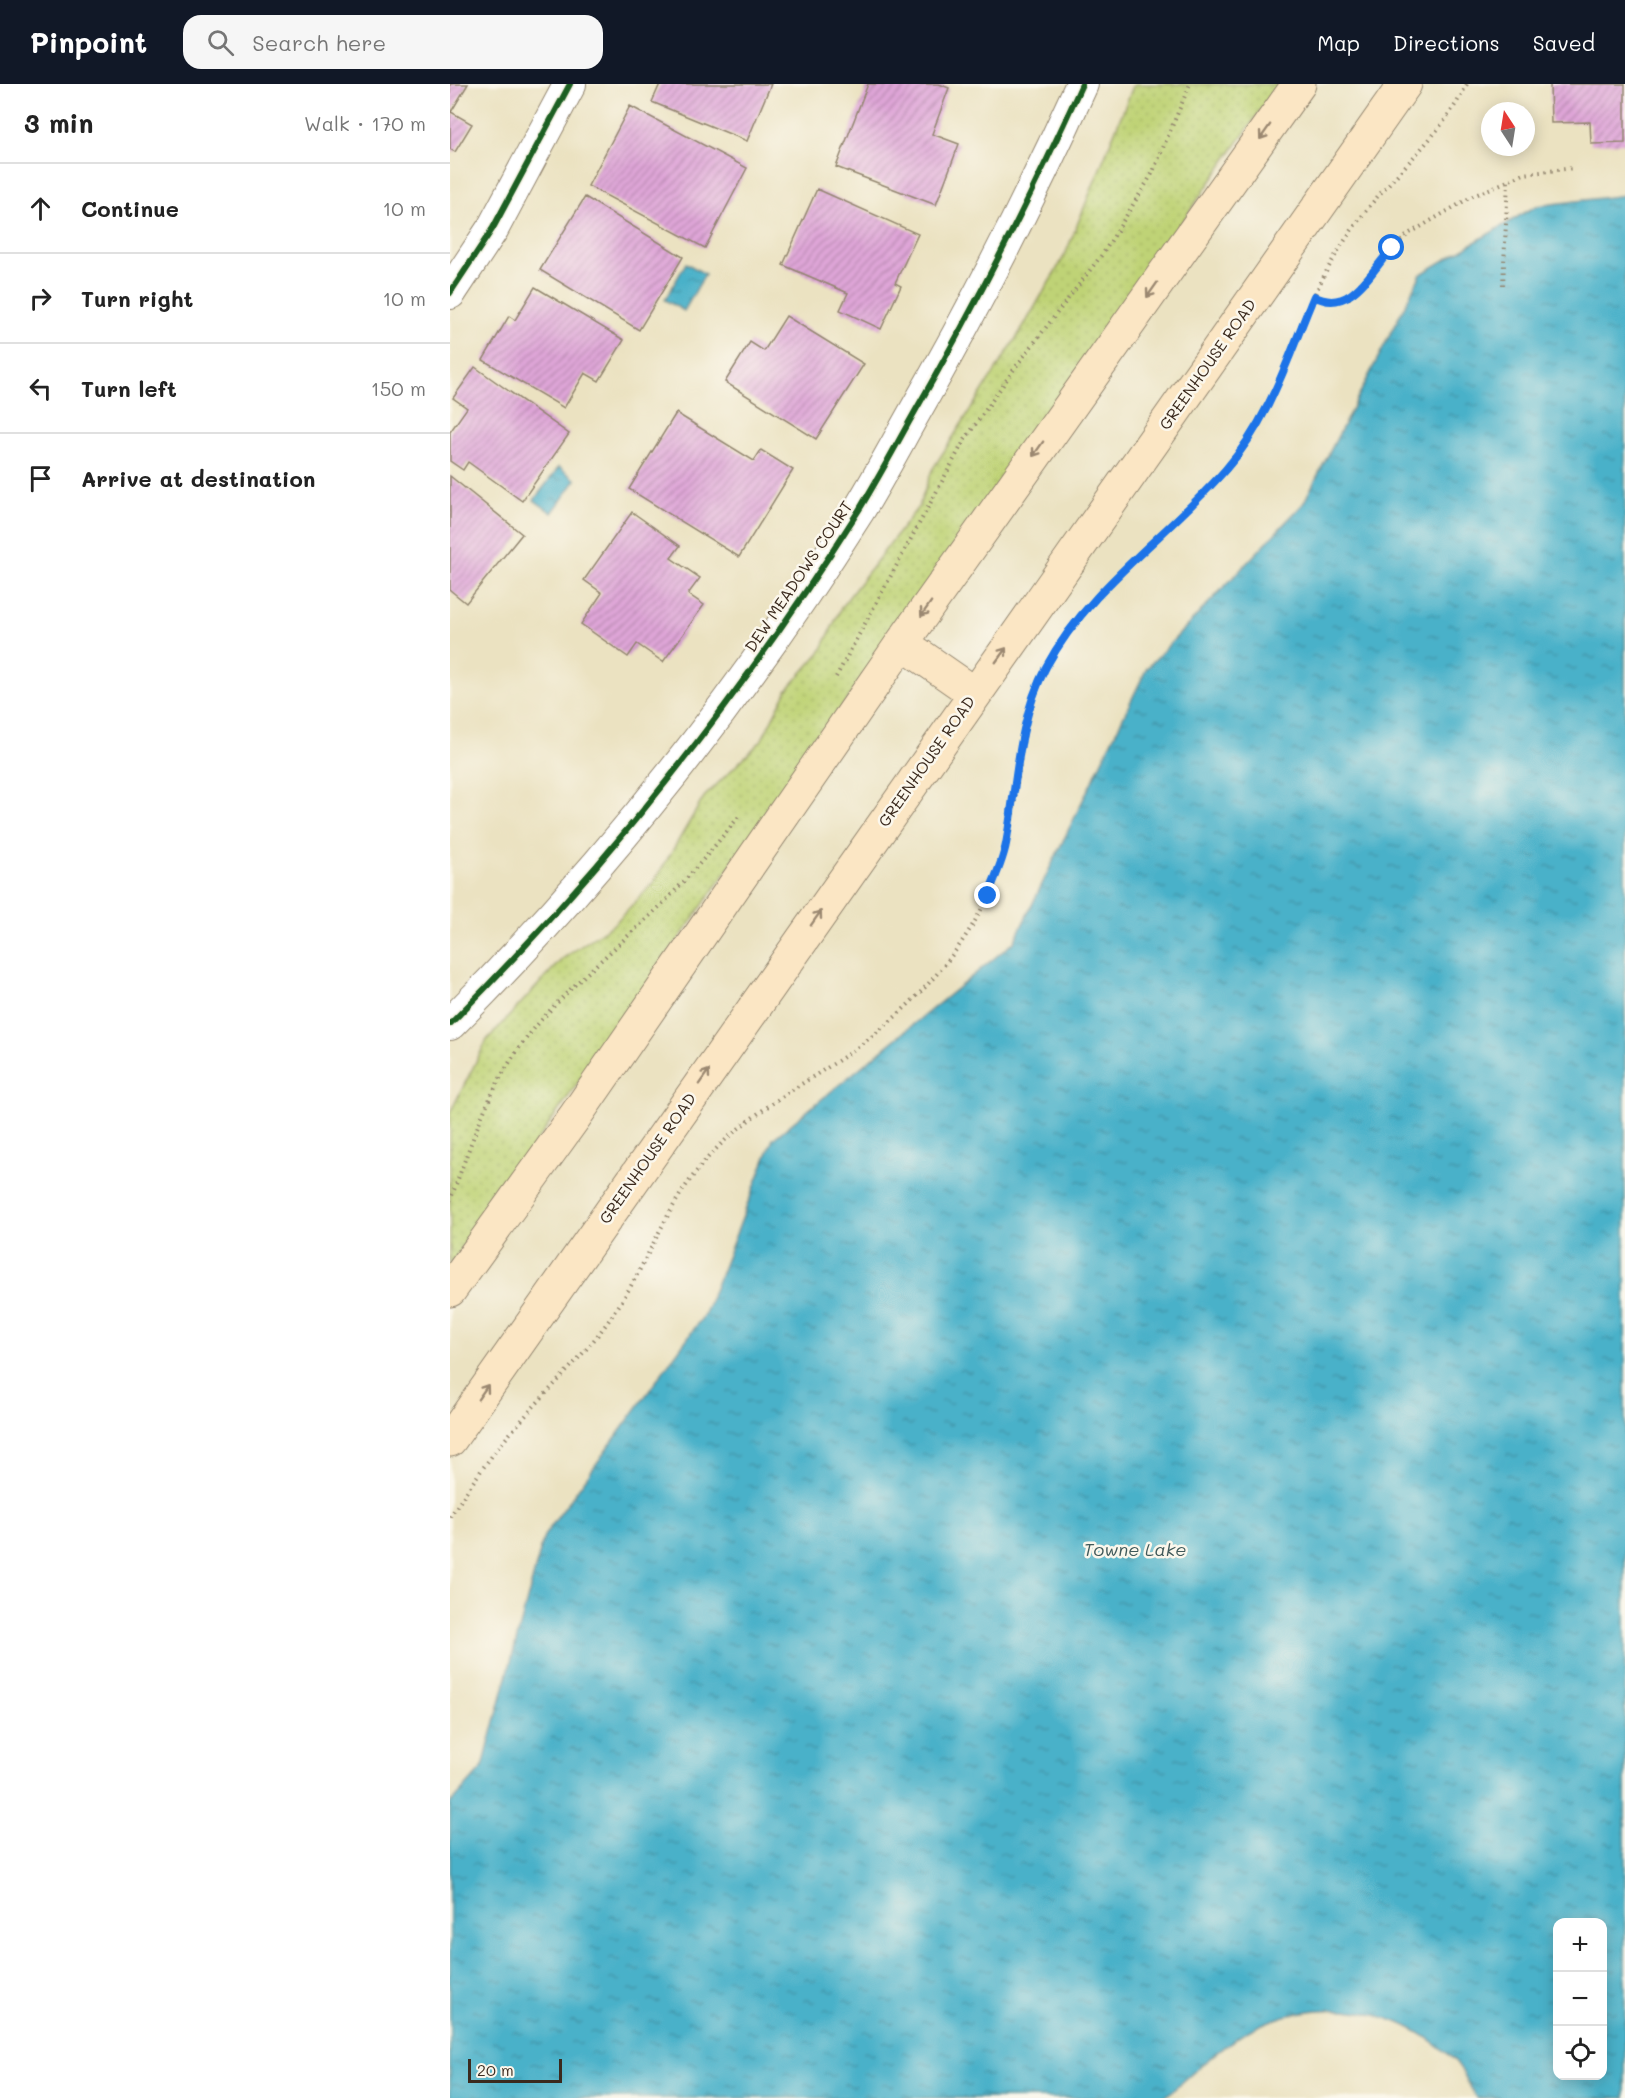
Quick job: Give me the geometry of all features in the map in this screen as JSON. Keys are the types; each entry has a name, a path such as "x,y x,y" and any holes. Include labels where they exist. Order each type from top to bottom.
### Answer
{"main road":[{"path":"450,1290 576,1115 902,643 1299,84"},
{"name":"GREENHOUSE ROAD","path":"450,1440 1405,84"},
{"path":"902,643 974,693"}],"street":[{"path":"450,293 493,228 570,84"},
{"name":"DEW MEADOWS COURT","path":"450,1024 619,841 747,676 860,509 964,326 1049,158 1082,84"}],"path":[{"path":"832,684 964,441 1014,369 1104,252 1152,174 1190,84"},
{"path":"450,1517 476,1477 514,1429 578,1361 616,1310 677,1196 718,1147 756,1114 855,1049 911,1005 954,954 988,896 1006,847 1027,713 1046,668 1068,632 1123,569 1179,519 1227,468 1244,445 1277,388 1314,296 1332,261 1376,198 1416,158 1454,112 1467,84"},
{"path":"1314,296 1328,302 1349,298 1392,248 1439,214 1508,181 1540,170 1574,168"},
{"path":"1503,285 1508,181"},
{"path":"450,1201 477,1127 498,1081 522,1044 572,988 658,908 743,812"}],"green space":[{"path":"1134,84 1279,84 450,1265 450,1113 487,1040 562,959 615,923 654,882 704,797 761,741 787,690 821,651 842,606 919,506 932,470 1022,329 1065,255"}],"water":[{"name":"Towne Lake","path":"1625,195 1625,2098 1476,2098 1457,2063 1433,2042 1412,2029 1389,2019 1365,2013 1316,2010 1291,2014 1267,2022 1239,2037 1212,2056 1164,2098 450,2098 450,1804 483,1767 544,1536 705,1314 773,1139 1014,942 1147,668 1303,504 1421,274 1536,206"},
{"path":"686,263 705,274 684,311 665,300"},
{"path":"559,467 576,480 552,513 534,500"}],"building":[{"path":"450,84 468,84 451,112 472,124 455,152 450,149"},
{"path":"660,84 771,84 747,141 652,102"},
{"path":"868,84 939,84 949,88 932,134 959,144 936,205 836,167"},
{"path":"1550,84 1625,84 1625,143 1591,144 1590,122 1551,123"},
{"path":"630,106 747,168 705,248 588,186"},
{"path":"817,189 918,234 895,283 901,286 881,329 840,310 848,293 783,265"},
{"path":"585,197 683,257 639,330 540,270"},
{"path":"535,287 624,340 599,381 585,373 564,408 483,360 509,316 515,320"},
{"path":"786,316 864,364 816,439 725,382 750,342 764,351"},
{"path":"475,367 569,434 522,501 468,462 463,470 450,461 450,432 467,408 453,398"},
{"path":"676,413 754,461 761,450 793,470 739,557 629,489"},
{"path":"450,476 522,534 466,603 450,590"},
{"path":"632,512 680,546 671,558 700,578 688,594 704,605 663,662 637,644 628,657 581,624 602,593 584,580"}],"cycle path":[{"path":"450,293 493,228 570,84"},
{"path":"450,1024 563,904 617,842 719,713 768,647 814,579 866,498 958,334 1043,168 1082,84"}],"route":[{"path":"988,896 1006,847 1027,713 1046,668 1068,632 1123,569 1179,519 1227,468 1256,429 1277,388 1314,296 1328,302 1349,298 1392,248"}]}
